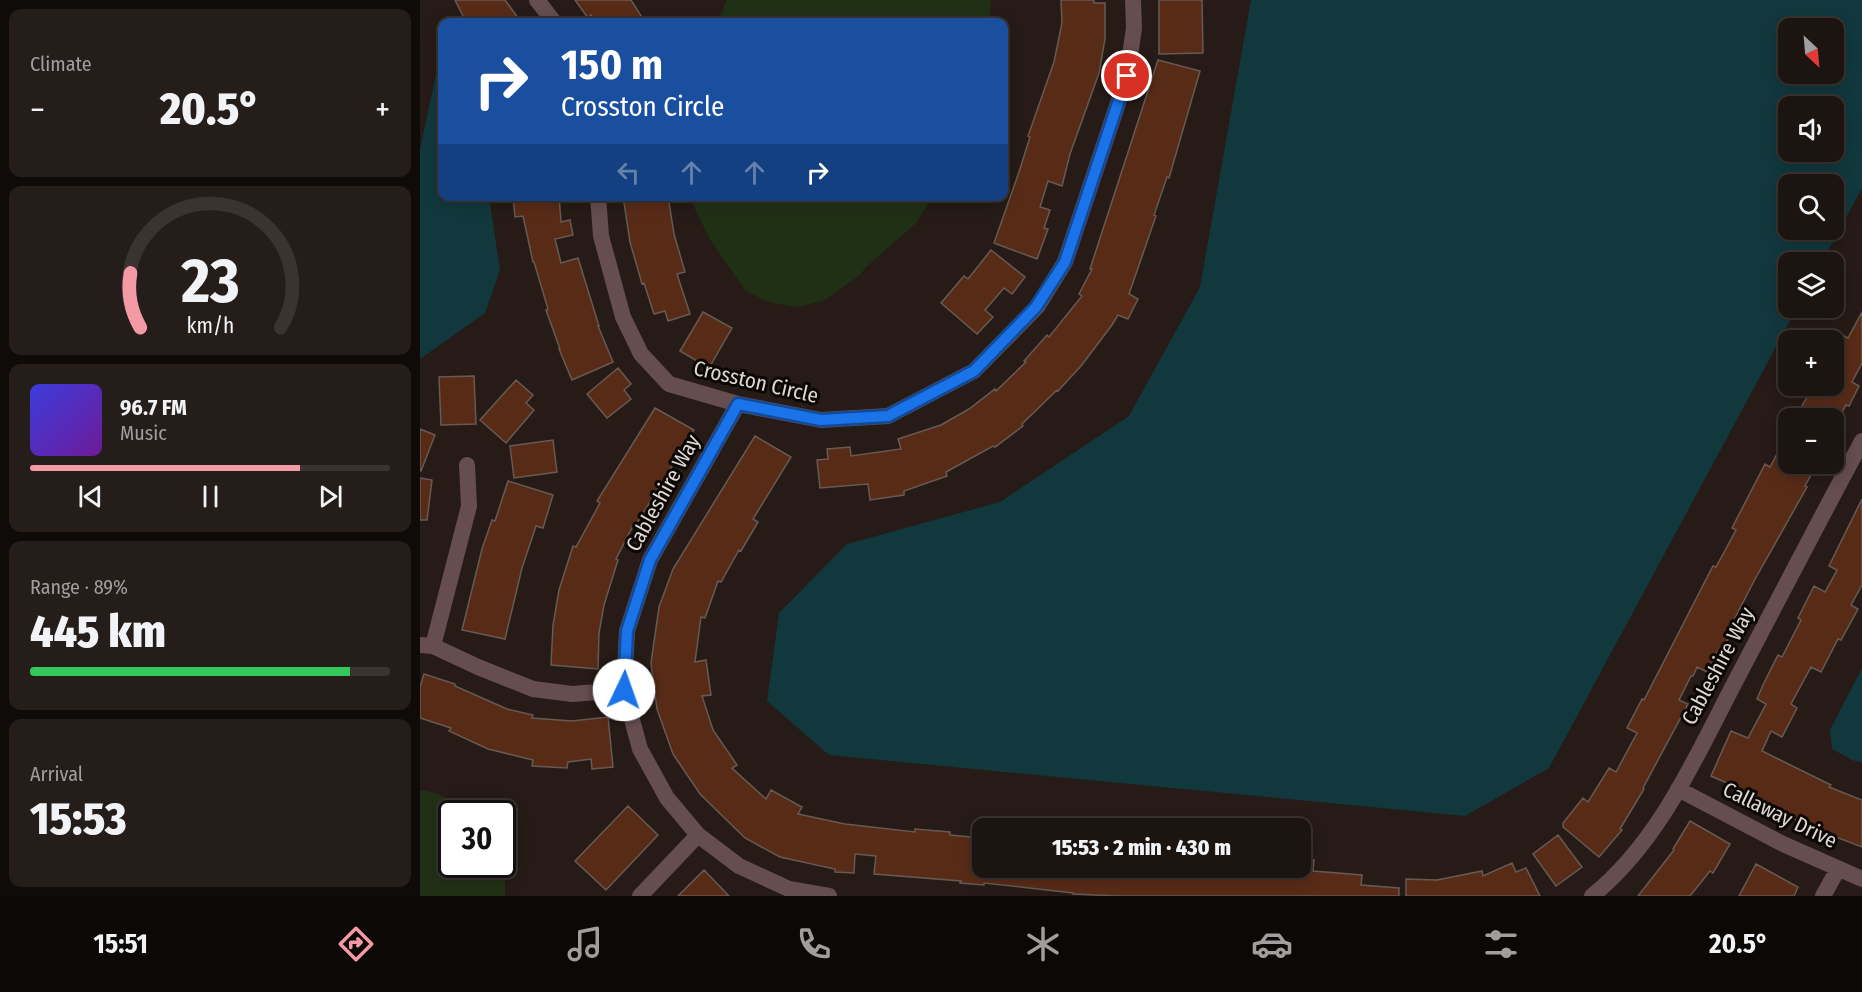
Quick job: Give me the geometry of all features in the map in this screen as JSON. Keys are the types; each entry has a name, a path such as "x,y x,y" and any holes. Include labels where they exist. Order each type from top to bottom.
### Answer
{"street":[{"path":"537,0 551,18"},
{"name":"Crosston Circle","path":"598,201 601,236 623,318 641,354 669,384 738,404 821,420 888,416 974,371 1036,307 1065,262 1127,76 1134,28 1133,0"},
{"name":"Cableshire Way","path":"738,404 650,560 627,631 624,690 640,749 667,798 698,835 739,866 789,889 829,896"},
{"name":"Cableshire Way","path":"1592,896 1625,866 1640,848 1678,789 1862,441"},
{"path":"467,465 469,506 426,646 533,689 572,694 624,690"},
{"name":"Callaway Drive","path":"1678,789 1781,843 1862,879"},
{"path":"640,896 698,835"},
{"path":"1823,896 1839,869"}],"green space":[{"path":"727,0 991,0 990,18 719,18"},
{"path":"693,201 930,201 915,224 860,275 823,301 796,307 768,302 745,290 711,241"},
{"path":"420,791 427,791 439,794 448,800 438,800 438,878 503,878 505,896 420,896"}],"water":[{"path":"1251,0 1862,0 1862,188 1844,221 1844,174 1778,174 1778,240 1834,240 1827,252 1778,252 1778,318 1792,318 1785,330 1778,330 1778,343 1549,768 1465,816 829,755 767,701 779,613 847,544 1000,502 1129,416 1200,287"},
{"path":"438,64 438,201 490,201 500,270 485,313 420,359 420,150"},
{"path":"1862,668 1862,763 1832,749 1830,730"}],"building":[{"path":"455,0 505,0 518,18 464,18"},
{"path":"575,0 631,0 642,18 593,18 591,15 588,18"},
{"path":"1061,0 1094,0 1094,3 1105,3 1105,39 1099,73 1070,154 1062,186 1048,181 1040,207 1050,210 1044,228 1048,229 1037,259 994,243 1054,62 1062,23"},
{"path":"1159,0 1202,0 1203,53 1159,54"},
{"path":"1158,60 1200,71 1169,178 1167,177 1129,294 1138,299 1128,319 1118,315 1081,366 1022,424 1023,426 995,447 946,472 947,476 904,491 904,495 870,500 868,484 820,488 817,460 828,459 827,449 850,447 851,456 901,449 898,439 941,425 969,409 995,389 996,391 1026,362 1024,361 1047,335 1049,337 1082,296 1079,294 1092,269 1090,269"},
{"path":"513,201 559,201 561,222 570,220 573,235 555,239 561,263 578,258 598,326 613,362 572,380 546,310 548,309 533,262 523,216 515,217"},
{"path":"624,201 669,201 674,234 685,272 677,274 690,314 668,321 665,311 654,314 644,283 642,284 630,242"},
{"path":"991,250 1025,277 1012,294 1004,288 985,310 993,317 977,334 941,303 964,276 968,279"},
{"path":"703,312 732,328 709,368 680,351"},
{"path":"1862,312 1862,363 1852,382 1859,386 1849,406 1846,405 1844,409 1801,408 1807,397 1804,396 1844,396 1844,336 1848,338"},
{"path":"618,368 631,384 624,390 631,399 607,418 587,394"},
{"path":"474,376 476,424 441,425 439,377"},
{"path":"516,380 533,395 526,403 534,410 506,443 480,420"},
{"path":"655,408 694,430 636,525 634,524 616,559 618,560 604,605 599,633 598,669 551,665 553,625 559,590 573,546 576,547 600,503 597,501"},
{"path":"420,429 435,435 421,471 420,471"},
{"path":"755,436 791,457 753,519 758,522 741,551 739,550 721,582 718,581 705,618 701,617 695,662 706,660 711,695 702,696 713,730 737,765 732,768 766,799 771,790 802,807 798,814 845,824 915,832 915,829 950,832 950,835 972,837 972,878 1311,878 1311,860 1314,860 1313,871 1362,875 1361,885 1399,888 1399,896 1073,894 984,883 984,885 874,874 876,856 855,854 854,873 835,872 835,869 780,857 745,838 700,794 673,754 657,709 651,663 659,607 673,569"},
{"path":"553,440 557,472 514,478 510,446"},
{"path":"1778,452 1778,474 1812,474 1805,486 1807,487 1735,618 1738,620 1722,651 1719,649 1707,672 1697,667 1691,676 1679,700 1688,704 1644,789 1620,829 1622,830 1599,857 1563,827 1563,823 1583,798 1588,802 1609,768 1616,772 1637,733 1627,728 1642,699 1644,700 1713,566 1716,567 1736,530 1732,528 1765,464 1770,467"},
{"path":"420,478 432,480 427,520 420,520"},
{"path":"508,481 553,495 543,528 536,526 522,568 505,639 462,630 482,549 492,520 495,521"},
{"path":"1862,499 1862,585 1851,605 1858,609 1841,640 1838,639 1821,672 1811,667 1791,704 1797,708 1782,737 1771,731 1762,751 1831,785 1829,787 1862,800 1862,847 1810,827 1745,791 1711,776 1731,731 1748,738 1766,704 1757,699 1763,685 1778,655 1782,657 1801,620 1798,618 1814,586 1825,592 1837,570 1829,566"},
{"path":"424,674 455,684 455,686 507,709 533,715 532,718 572,721 608,717 613,767 592,769 591,759 568,762 567,768 532,766 533,760 488,749 449,731 451,728 420,718 420,687"},
{"path":"628,806 658,835 606,890 575,861"},
{"path":"1690,821 1730,844 1713,873 1710,871 1690,896 1638,896 1674,850"},
{"path":"1558,835 1582,867 1556,886 1533,854"},
{"path":"1512,863 1516,872 1526,868 1540,896 1406,896 1406,879 1437,880 1482,871 1483,876"},
{"path":"1756,864 1798,887 1794,896 1739,896"},
{"path":"704,870 729,896 678,896"}],"route":[{"path":"624,690 627,631 650,560 738,404 821,420 888,416 974,371 1036,307 1065,262 1127,76"}]}
